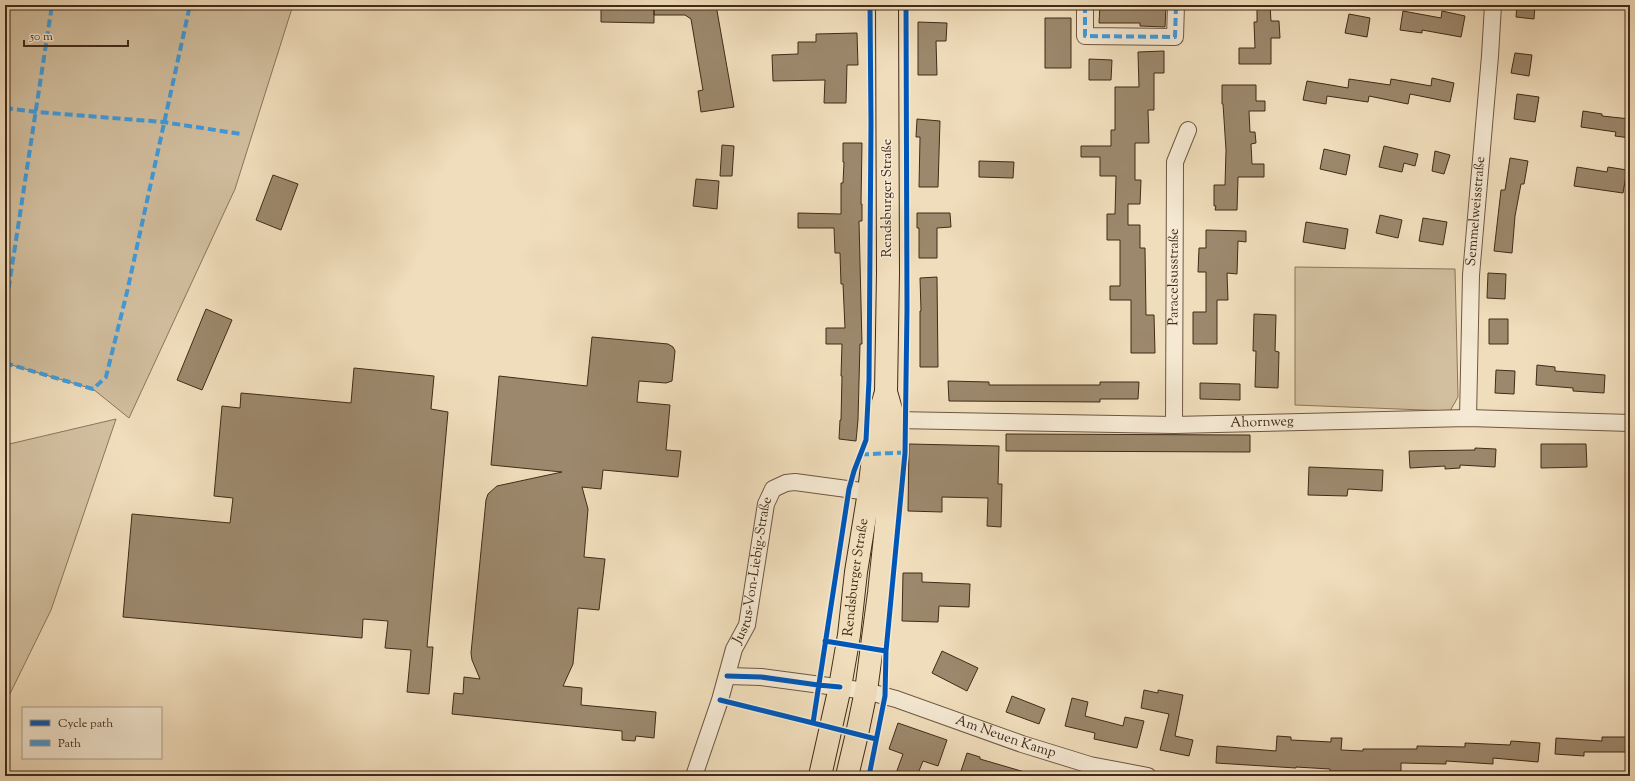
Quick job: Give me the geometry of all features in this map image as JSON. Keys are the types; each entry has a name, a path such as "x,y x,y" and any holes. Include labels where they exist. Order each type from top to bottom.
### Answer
{"main road":[{"name":"Rendsburger Straße","path":"820,776 840,687 869,492 877,423 886,392 888,273 887,5"},
{"name":"Rendsburger Straße","path":"847,776 866,691 879,594 892,469 894,420 886,392"}],"street":[{"path":"1085,5 1085,36 1176,37 1176,5"},
{"name":"Semmelweisstraße","path":"1468,418 1471,275 1493,5"},
{"name":"Paracelsusstraße","path":"1174,425 1175,162 1188,130"},
{"name":"Ahornweg","path":"894,420 1174,425 1468,418 1630,423"},
{"path":"869,492 881,484 892,469"},
{"name":"Justus-Von-Liebig-Straße","path":"694,776 727,676 734,649 747,625 766,504 773,489 786,483 795,482 869,492"},
{"name":"Rendsburger Straße","path":"869,492 876,499 886,527"},
{"path":"727,676 761,677 866,691"},
{"name":"Am Neuen Kamp","path":"866,691 1079,762 1148,776"}],"shaded area":[{"path":"5,5 293,5 235,189 129,418 93,389 5,363"},
{"path":"1295,267 1455,269 1458,397 1450,411 1295,405"},
{"path":"116,419 51,610 5,704 5,445"}],"building":[{"path":"601,5 716,5 734,107 701,112 698,91 703,90 691,19 685,15 654,15 654,23 601,22"},
{"path":"1100,5 1166,6 1165,27 1140,26 1140,23 1099,23"},
{"path":"1257,5 1270,5 1271,21 1279,21 1280,38 1271,38 1271,64 1239,64 1239,48 1255,48 1254,22 1257,22"},
{"path":"1517,5 1535,5 1534,19 1516,17"},
{"path":"1403,11 1441,18 1442,11 1465,16 1461,37 1422,30 1422,33 1400,30"},
{"path":"1349,14 1370,18 1367,37 1345,33"},
{"path":"1045,18 1071,18 1071,68 1045,68"},
{"path":"918,22 947,23 946,41 936,41 937,75 918,75"},
{"path":"857,33 858,65 847,65 846,103 824,103 825,80 773,81 772,55 798,54 798,42 816,42 816,34"},
{"path":"1164,51 1164,73 1154,73 1154,110 1148,110 1149,143 1135,143 1135,180 1141,180 1140,204 1128,204 1128,225 1140,225 1140,248 1145,248 1146,315 1154,315 1155,353 1131,353 1131,300 1110,300 1110,286 1120,286 1120,240 1107,240 1107,214 1115,214 1116,176 1100,176 1100,157 1081,157 1081,146 1111,146 1111,130 1115,130 1115,87 1139,87 1138,52"},
{"path":"1515,53 1532,55 1529,76 1511,73"},
{"path":"1089,59 1112,60 1111,80 1089,80"},
{"path":"1432,78 1454,83 1450,102 1410,94 1408,104 1369,96 1368,102 1327,96 1326,104 1303,100 1307,81 1348,88 1349,79 1390,85 1391,79 1431,86"},
{"path":"1222,85 1256,85 1256,101 1265,101 1265,111 1249,111 1250,132 1255,132 1256,143 1251,144 1252,164 1264,164 1264,177 1238,177 1237,210 1215,210 1216,206 1214,206 1214,185 1225,185 1226,150"},
{"path":"1517,94 1539,97 1535,122 1514,119"},
{"path":"1583,111 1602,114 1602,116 1630,119 1630,138 1615,136 1616,132 1581,127"},
{"path":"917,119 940,121 938,187 919,187 920,137 916,137"},
{"path":"843,143 862,143 862,221 859,221 862,344 860,344 856,441 839,439 841,420 842,344 826,344 826,328 845,328 840,253 835,253 834,228 798,228 798,213 841,214 841,183 843,183 844,162"},
{"path":"722,145 734,146 732,176 720,176"},
{"path":"1384,146 1418,154 1415,166 1404,163 1402,172 1379,167"},
{"path":"1324,149 1350,155 1346,175 1320,169"},
{"path":"1435,151 1450,155 1444,174 1432,171"},
{"path":"1510,158 1528,161 1524,184 1521,184 1515,216 1512,253 1494,251 1501,190 1505,190"},
{"path":"979,161 1014,162 1013,178 979,177"},
{"path":"1577,167 1607,172 1608,167 1627,170 1623,193 1574,186"},
{"path":"273,175 298,184 281,230 256,220"},
{"path":"696,179 719,181 717,209 693,206"},
{"path":"917,213 950,213 951,227 937,228 937,258 919,258 919,228 917,228"},
{"path":"1380,215 1402,220 1398,238 1376,233"},
{"path":"1423,218 1447,222 1443,245 1419,241"},
{"path":"1306,222 1348,229 1345,249 1303,242"},
{"path":"1206,230 1246,231 1246,242 1238,241 1237,274 1227,273 1228,300 1217,300 1217,344 1193,344 1193,312 1206,312 1206,272 1198,272 1199,248 1206,248"},
{"path":"1488,273 1506,274 1505,299 1487,298"},
{"path":"937,277 938,367 920,367 920,278"},
{"path":"206,309 232,320 202,390 177,380"},
{"path":"1254,314 1276,315 1275,351 1279,352 1278,388 1255,387 1256,351 1253,351"},
{"path":"1489,319 1508,319 1508,344 1489,344"},
{"path":"592,337 668,344 673,347 675,351 672,381 666,383 639,381 637,402 670,405 666,450 681,451 678,477 603,470 601,489 582,487 588,509 584,557 605,559 599,610 578,608 573,664 563,686 582,688 581,705 656,712 654,738 636,736 635,741 622,740 622,731 452,714 454,693 463,694 464,677 480,679 472,660 471,653 486,500 488,494 497,486 562,472 491,465 499,376 587,386"},
{"path":"1537,365 1555,367 1555,371 1605,375 1604,393 1573,391 1573,388 1536,385"},
{"path":"354,368 434,376 431,409 448,412 427,647 433,647 429,694 407,692 411,650 385,648 388,621 363,619 362,638 123,617 132,514 230,523 233,498 214,496 222,406 240,408 241,393 351,403"},
{"path":"1496,370 1515,371 1514,394 1495,393"},
{"path":"948,381 989,382 989,385 1100,385 1100,382 1139,382 1138,399 1100,399 1100,402 949,401"},
{"path":"1200,383 1240,384 1240,400 1200,399"},
{"path":"1006,434 1250,435 1250,452 1006,451"},
{"path":"909,444 999,446 998,484 1002,484 1001,527 987,526 988,498 942,497 942,512 908,511"},
{"path":"1541,444 1586,444 1587,467 1541,468"},
{"path":"1475,448 1496,449 1495,467 1460,465 1460,468 1445,469 1445,466 1410,468 1409,451 1475,450"},
{"path":"1309,467 1383,470 1382,491 1348,489 1347,496 1308,495"},
{"path":"903,573 922,573 922,582 970,584 969,607 939,606 938,622 902,621"},
{"path":"942,651 978,668 967,691 932,673"},
{"path":"1144,690 1158,693 1158,690 1183,695 1175,736 1193,740 1189,756 1160,750 1169,714 1141,708"},
{"path":"1012,696 1045,709 1039,724 1006,712"},
{"path":"1072,698 1088,702 1085,716 1123,726 1125,717 1144,721 1137,748 1094,739 1095,733 1065,726"},
{"path":"898,723 947,740 938,766 923,761 917,776 895,776 903,754 889,749"},
{"path":"1277,736 1291,737 1291,740 1331,742 1331,738 1342,738 1341,750 1363,751 1363,749 1417,749 1417,746 1465,747 1465,743 1510,745 1511,741 1540,743 1538,762 1493,758 1493,764 1446,761 1446,764 1401,763 1401,771 1330,771 1330,769 1216,763 1217,746 1276,751"},
{"path":"1602,737 1628,737 1628,752 1584,752 1584,756 1555,754 1556,738 1602,741"},
{"path":"967,753 980,757 980,759 1028,773 1027,776 976,776 961,771"}],"marked path":[{"path":"5,312 52,5"},
{"path":"5,363 93,389 106,377 127,292 190,5"},
{"path":"1085,5 1085,36 1175,37 1176,5"},
{"path":"5,108 163,122 241,134"},
{"path":"861,454 905,453"}],"cycle path":[{"path":"870,5 871,123 869,380 866,440 849,489 813,723 876,739"},
{"path":"869,776 885,696 886,651 905,453 907,309 906,5"},
{"path":"825,641 886,651"},
{"path":"727,676 761,677 840,687"},
{"path":"720,700 813,723"}]}
